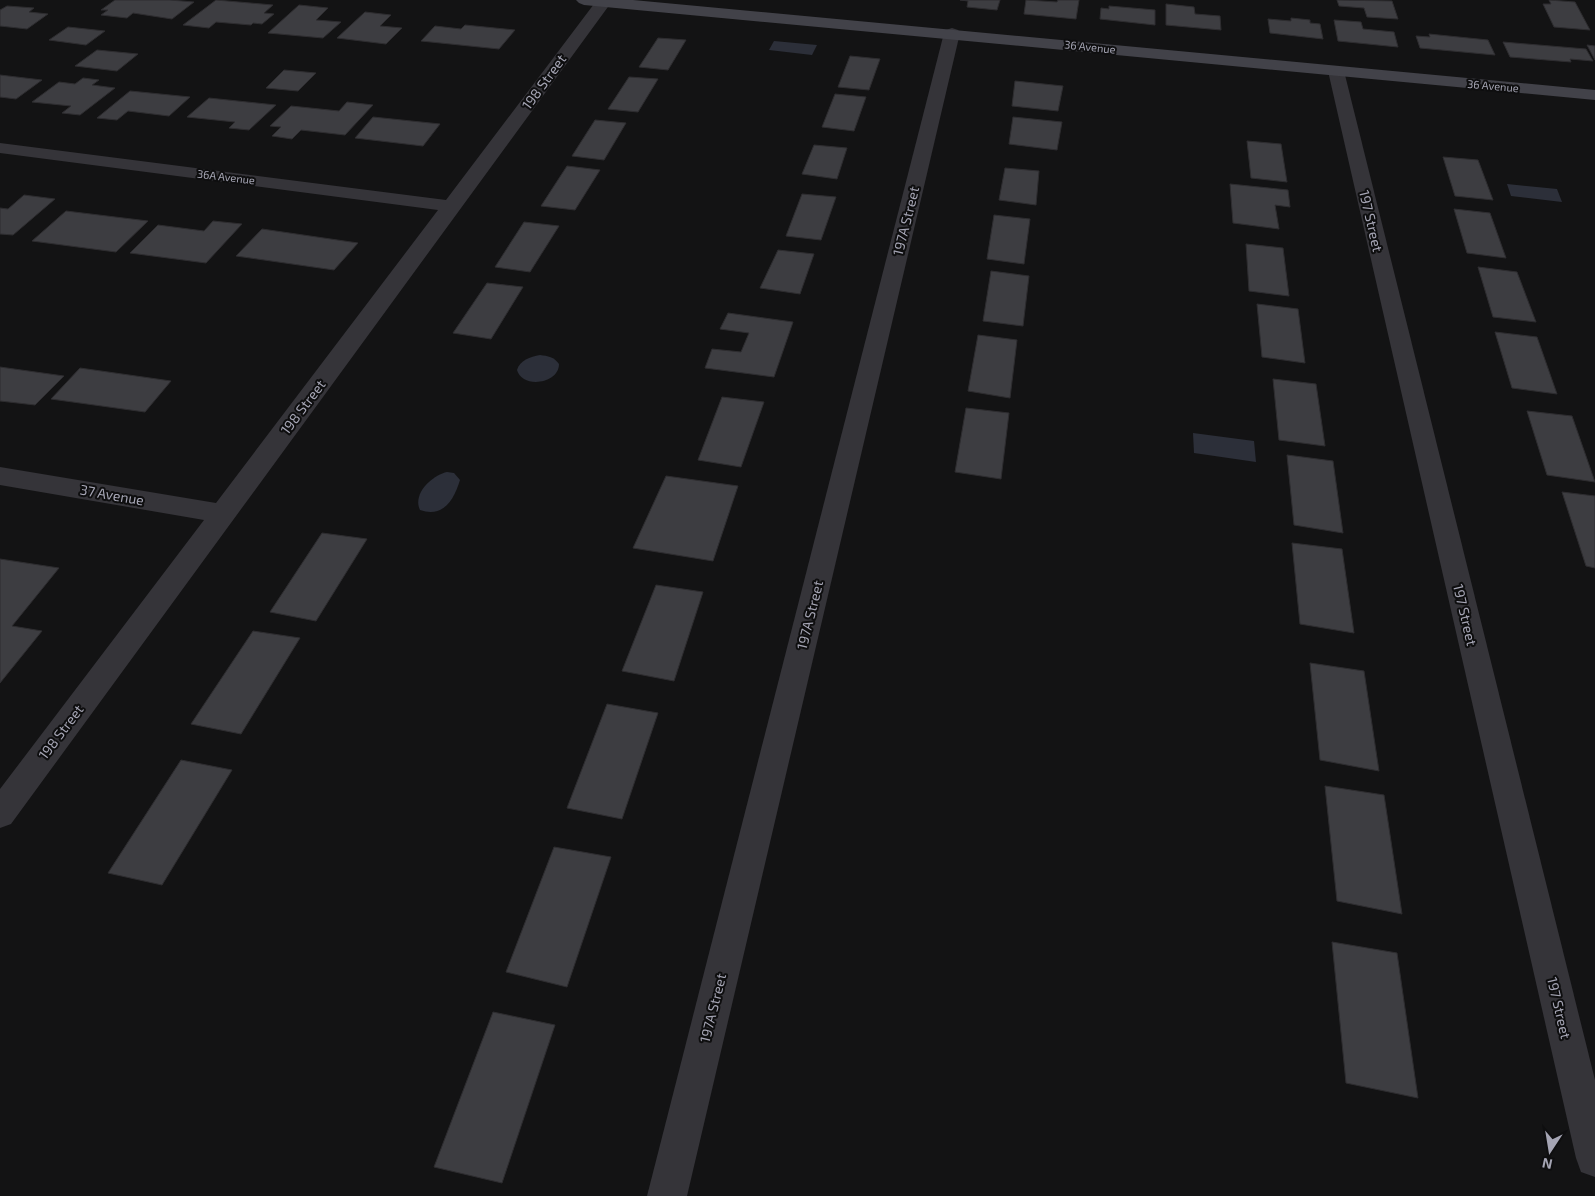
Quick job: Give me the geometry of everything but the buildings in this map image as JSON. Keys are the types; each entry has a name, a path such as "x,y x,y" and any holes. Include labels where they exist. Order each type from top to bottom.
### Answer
{"main road":[{"name":"36 Avenue","path":"584,0 952,33 1595,96"}],"street":[{"name":"198 Street","path":"0,814 604,1"},
{"name":"197A Street","path":"667,1196 952,33"},
{"name":"197 Street","path":"1336,71 1595,1158"},
{"name":"36A Avenue","path":"0,148 452,206"},
{"name":"37 Avenue","path":"0,476 223,514"}],"shaded area":[{"path":"774,41 817,45 812,55 769,50"},
{"path":"1507,184 1557,189 1562,202 1511,196"},
{"path":"540,355 551,357 559,364 553,376 540,382 532,382 520,376 517,370 520,364 529,358"},
{"path":"1193,433 1254,441 1256,462 1194,453"},
{"path":"447,472 454,473 460,480 451,500 446,506 435,512 420,510 418,504 421,491 430,481"}]}
